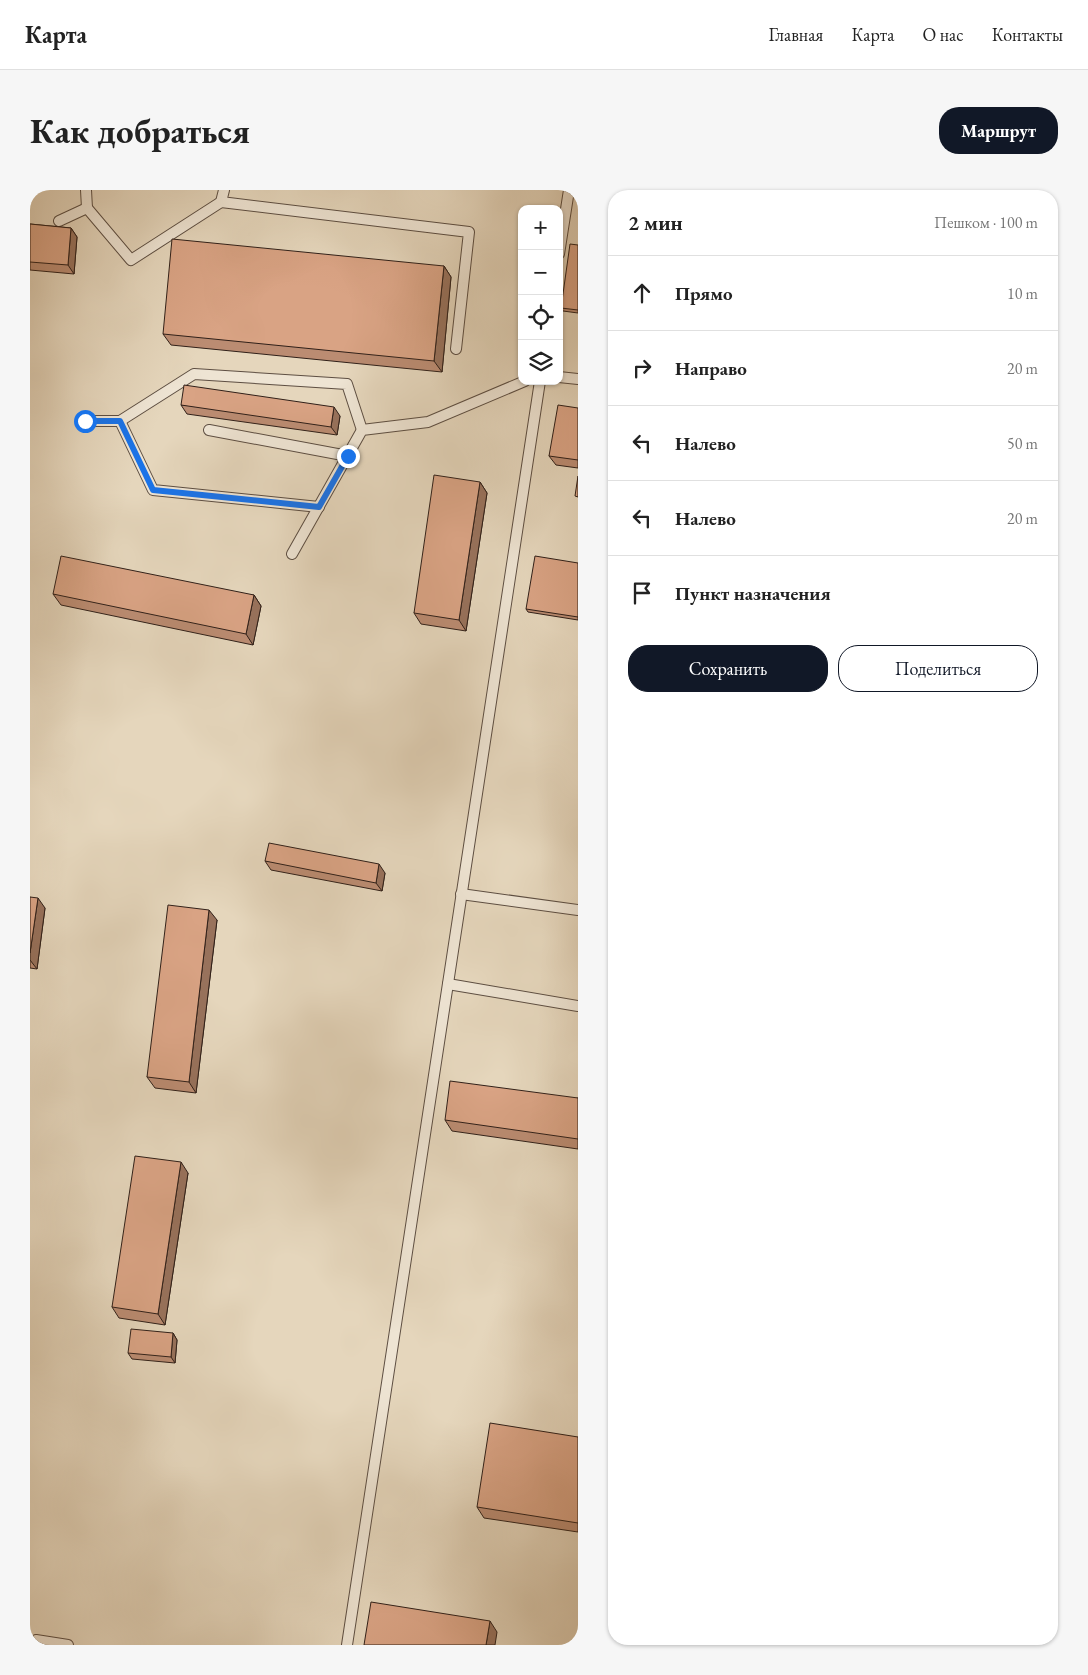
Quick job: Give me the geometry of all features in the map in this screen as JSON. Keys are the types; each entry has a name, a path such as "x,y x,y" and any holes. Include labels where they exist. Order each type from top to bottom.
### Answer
{"lane":[{"path":"86,190 86,208 131,260 221,202 469,232 456,348"},
{"path":"221,202 224,190"},
{"path":"560,250 569,190"},
{"path":"59,221 86,208"},
{"path":"85,421 120,421 194,374 347,384 362,430 292,554"},
{"path":"563,378 578,380"},
{"path":"362,430 428,422 518,384"},
{"path":"347,1645 539,385"},
{"path":"120,421 153,490 319,507"},
{"path":"210,430 348,456"},
{"path":"461,894 578,910"},
{"path":"448,984 578,1006"},
{"path":"36,1640 68,1645"}],"building":[{"path":"30,224 71,228 68,265 30,262"},
{"path":"172,239 444,266 434,361 163,334"},
{"path":"570,244 578,245 578,310 563,308 563,294"},
{"path":"184,385 334,407 331,427 181,405"},
{"path":"558,405 578,408 578,460 549,456"},
{"path":"434,475 480,482 459,620 414,613"},
{"path":"578,476 578,497 575,496"},
{"path":"61,556 254,595 246,634 53,594"},
{"path":"535,556 578,563 578,617 526,609"},
{"path":"269,843 379,864 376,883 265,861"},
{"path":"30,897 38,898 30,953"},
{"path":"168,905 209,910 189,1082 147,1077"},
{"path":"450,1081 578,1098 578,1139 445,1120"},
{"path":"135,1156 181,1162 158,1314 112,1307"},
{"path":"131,1329 173,1333 171,1357 128,1353"},
{"path":"490,1423 578,1437 578,1523 477,1507"},
{"path":"371,1602 490,1621 486,1645 364,1645"}],"route":[{"path":"85,421 120,421 153,490 319,507 348,456"}]}
